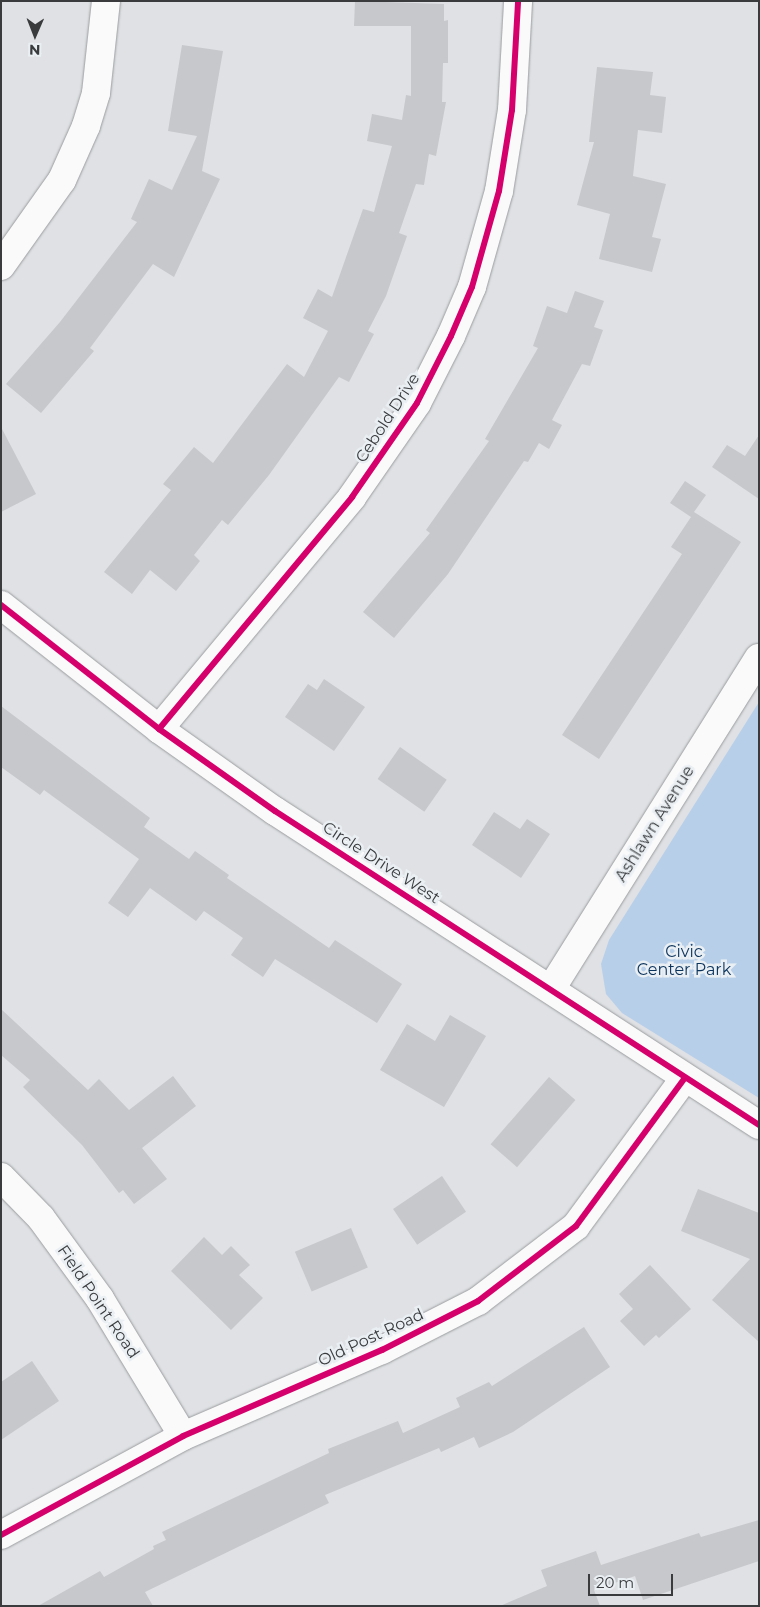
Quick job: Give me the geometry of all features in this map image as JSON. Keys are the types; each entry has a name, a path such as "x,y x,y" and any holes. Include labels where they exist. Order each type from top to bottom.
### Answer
{"street":[{"path":"1,266 62,180 86,126 96,93 106,1"},
{"name":"Cebold Drive","path":"159,729 352,497 417,403 451,336 472,287 499,191 512,110 518,1"},
{"name":"Circle Drive West","path":"1,605 159,729 275,811 551,989 684,1079 759,1125"},
{"name":"Ashlawn Avenue","path":"551,989 759,658"},
{"name":"Old Post Road","path":"1,1535 183,1436 382,1350 478,1301 576,1226 684,1079"},
{"name":"Field Point Road","path":"1,1177 41,1218 100,1299 183,1436"}],"green space":[{"name":"Civic Center Park","path":"759,702 759,1098 622,1013 606,994 601,964 609,940"}],"building":[{"path":"355,1 444,4 444,21 448,20 448,63 443,63 442,102 446,102 436,156 429,154 424,185 416,184 399,233 407,236 386,296 368,331 374,334 349,382 339,377 269,475 228,525 222,520 194,555 200,561 176,591 150,570 132,594 104,572 171,490 163,484 194,447 213,463 287,364 304,377 328,331 303,318 318,289 332,297 363,209 374,212 392,146 367,141 372,114 402,120 406,95 411,96 411,26 354,26"},
{"path":"182,45 223,51 202,171 220,179 174,277 153,264 90,348 94,351 41,413 6,384 60,322 137,222 131,219 149,179 172,190 197,136 168,131"},
{"path":"597,67 653,72 650,95 666,97 662,133 638,130 633,176 666,184 652,237 661,239 652,272 599,259 610,214 577,205 594,142 589,142"},
{"path":"575,291 604,301 594,327 603,330 590,366 582,364 552,420 562,425 549,449 539,443 528,462 524,461 448,574 394,638 363,612 430,533 426,530 489,441 485,439 538,348 533,346 547,306 567,313"},
{"path":"1,427 36,494 1,512"},
{"path":"759,435 759,499 712,467 727,445 745,456"},
{"path":"685,481 706,495 694,512 741,542 599,759 562,735 682,554 671,547 691,517 670,503"},
{"path":"324,679 365,707 334,751 285,717 308,684 317,690"},
{"path":"1,706 150,818 144,827 189,859 195,851 229,875 227,878 329,948 335,940 402,984 377,1023 275,959 263,977 231,955 243,938 204,911 196,921 150,888 128,917 108,903 139,859 44,790 40,795 1,767"},
{"path":"400,747 447,780 424,812 378,779"},
{"path":"494,812 520,829 527,819 550,834 521,878 472,845"},
{"path":"1,1009 88,1090 99,1079 129,1110 173,1076 196,1106 142,1148 167,1179 134,1204 123,1190 119,1193 82,1145 23,1087 30,1080 1,1055"},
{"path":"450,1015 486,1036 444,1107 380,1070 407,1024 435,1041"},
{"path":"549,1077 575,1100 517,1167 491,1144"},
{"path":"442,1176 466,1212 417,1245 393,1209"},
{"path":"698,1189 759,1213 759,1342 712,1300 750,1259 681,1231"},
{"path":"351,1228 368,1268 312,1291 295,1252"},
{"path":"204,1237 222,1255 231,1246 250,1265 239,1275 263,1298 231,1330 171,1271"},
{"path":"650,1265 691,1309 659,1338 656,1335 644,1346 620,1321 633,1309 619,1294"},
{"path":"584,1327 610,1367 513,1432 479,1448 474,1437 441,1452 439,1448 325,1495 329,1503 145,1592 153,1606 38,1606 100,1571 104,1577 154,1549 153,1546 166,1540 162,1532 329,1453 328,1449 398,1421 403,1433 460,1407 456,1398 489,1382 492,1386"},
{"path":"32,1361 59,1401 1,1440 1,1382"},
{"path":"759,1520 759,1561 643,1600 635,1576 594,1590 600,1606 500,1606 547,1586 541,1570 596,1551 601,1565 699,1533 701,1537"}],"cycle path":[{"path":"159,729 352,497 417,403 451,336 472,287 499,191 512,110 518,1"},
{"path":"1,605 159,729 275,811 759,1125"},
{"path":"1,1535 183,1436 382,1350 478,1301 576,1226 684,1079"}]}
